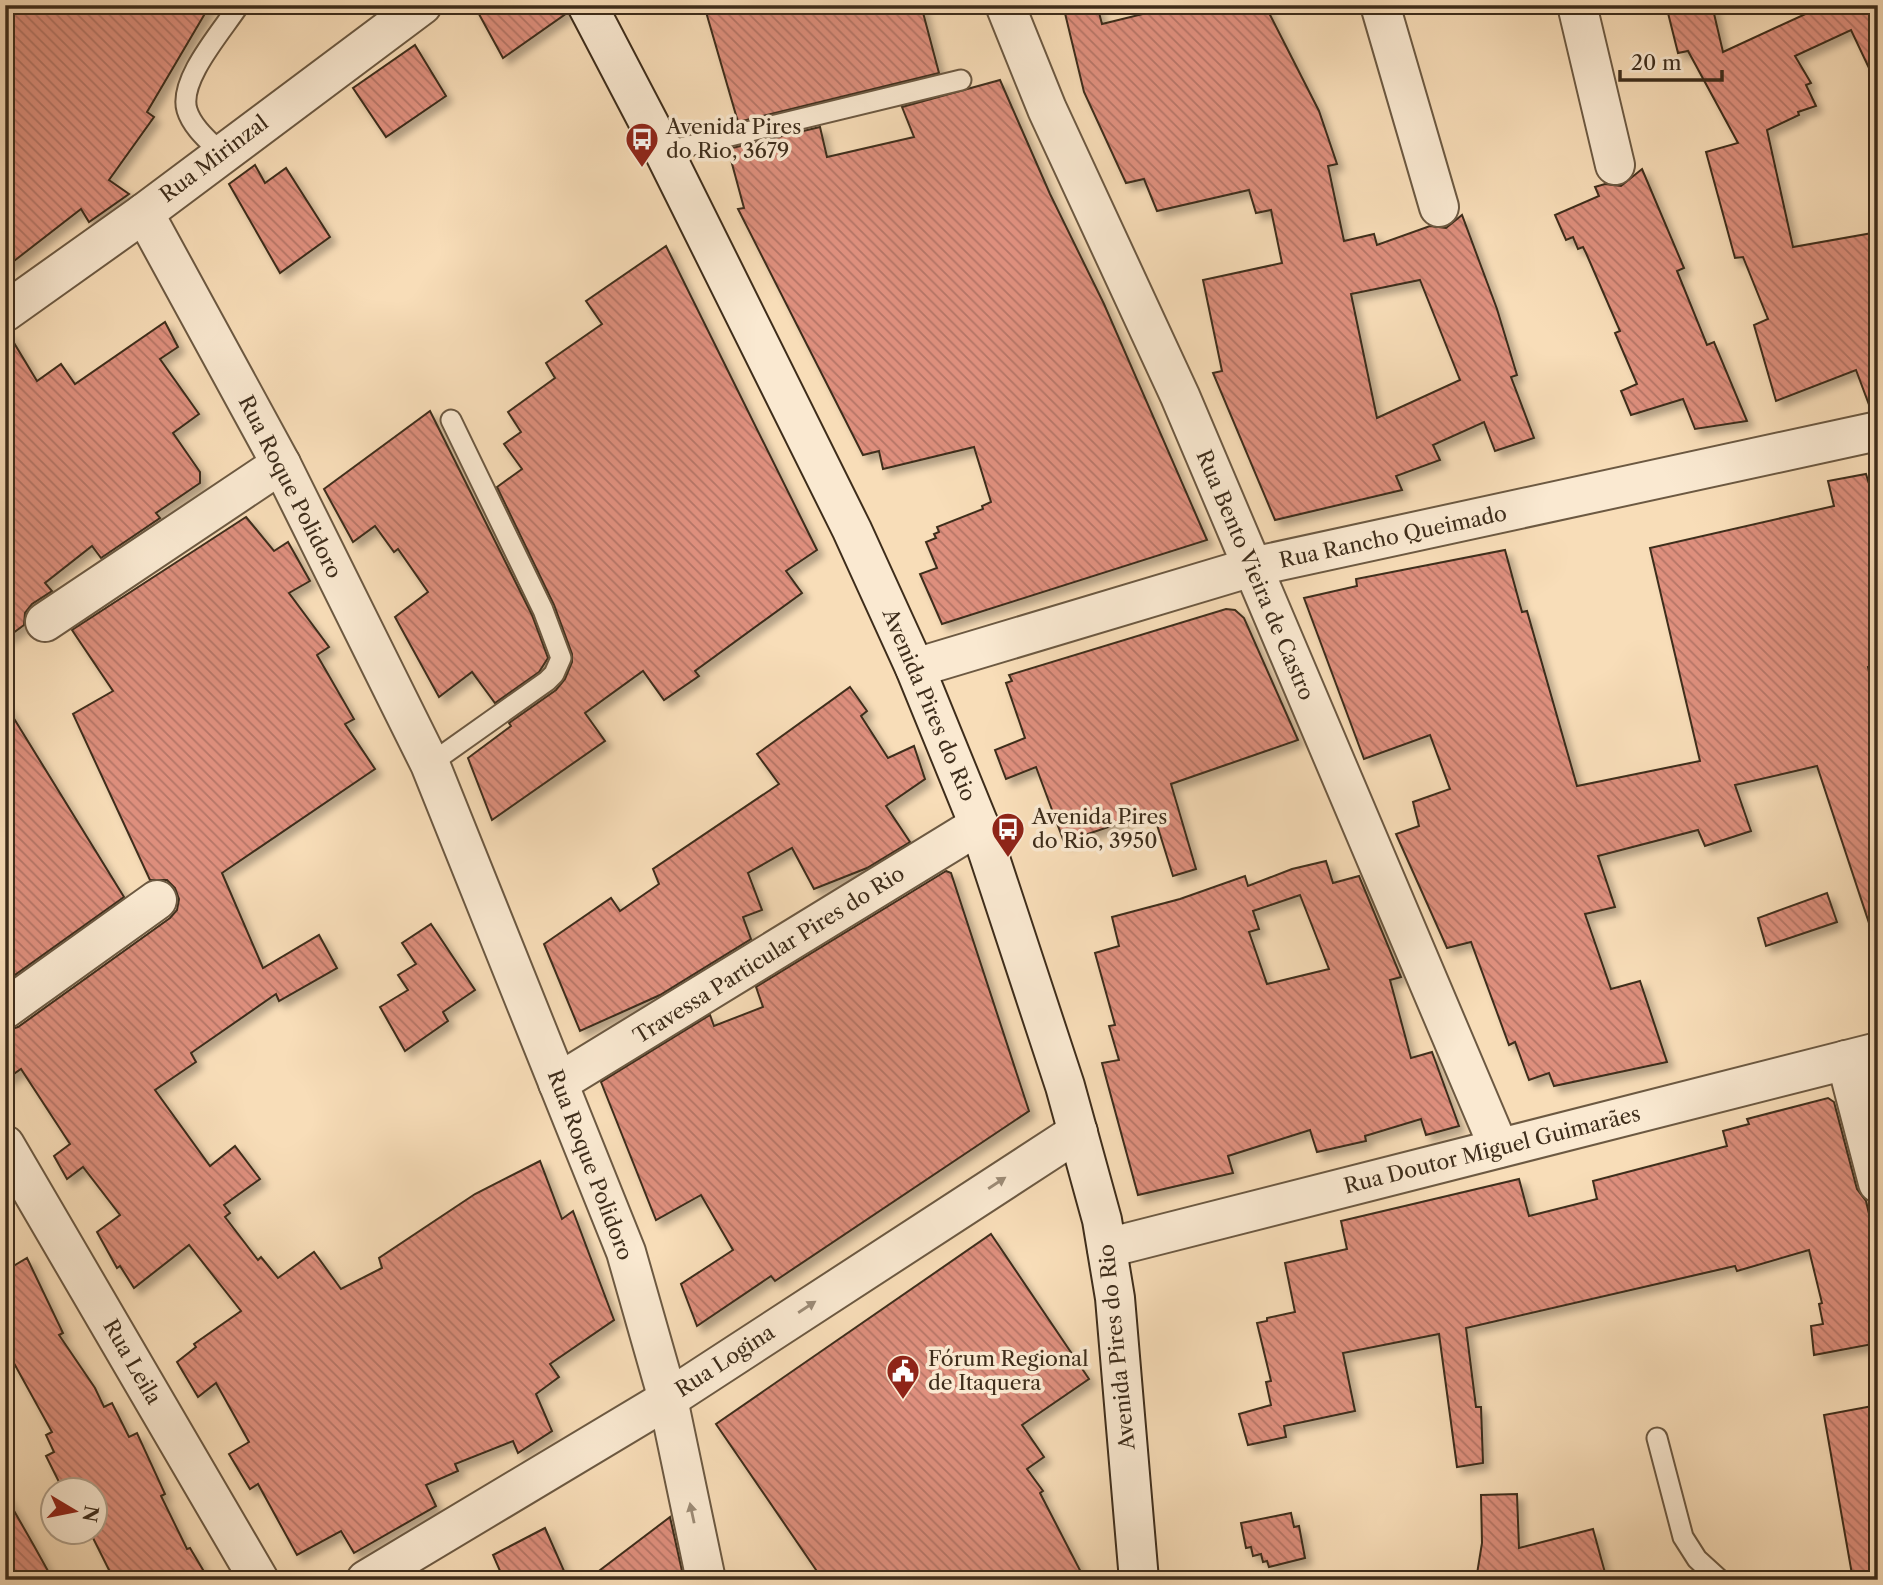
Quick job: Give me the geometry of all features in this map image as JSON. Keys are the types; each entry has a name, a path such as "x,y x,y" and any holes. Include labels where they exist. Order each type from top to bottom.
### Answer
{"street":[{"name":"Rua Mirinzal","path":"5,312 144,213 422,5"},
{"name":"Avenida Pires do Rio","path":"587,5 664,152 852,530 915,668 979,825 1077,1132 1107,1248 1115,1298 1139,1580"},
{"name":"Rua Bento Vieira de Castro","path":"1005,5 1047,109 1180,396 1499,1148"},
{"path":"1380,5 1439,207"},
{"path":"1577,5 1615,165"},
{"name":"Rua Roque Polidoro","path":"144,213 281,464 429,764 626,1252 668,1399 706,1580"},
{"name":"Rua Rancho Queimado","path":"915,668 1252,567 1878,431"},
{"path":"45,622 281,464"},
{"name":"Travessa Particular Pires do Rio","path":"558,1083 979,825"},
{"path":"5,1009 157,900"},
{"path":"1862,1056 1878,1183"},
{"name":"Rua Doutor Miguel Guimarães","path":"1107,1248 1862,1056"},
{"name":"Rua Logina","path":"366,1580 668,1399 1077,1132"},
{"name":"Rua Leila","path":"5,1145 259,1580"}],"lane":[{"path":"221,153 199,130 187,112 184,95 191,77 239,5"},
{"path":"664,152 961,80"},
{"path":"429,764 547,681 554,674 561,659 543,610 451,420"},
{"path":"1657,1438 1683,1537 1697,1559 1720,1580"}],"building":[{"path":"5,5 210,5 147,112 154,117 109,180 129,194 89,222 81,209 5,268"},
{"path":"474,5 565,5 567,13 503,58"},
{"path":"704,5 921,5 939,73 738,122"},
{"path":"1063,5 1097,5 1102,24 1155,11 1154,5 1265,5 1319,111 1337,164 1328,166 1344,241 1374,234 1377,245 1430,226 1446,228 1462,215 1497,309 1517,375 1511,377 1534,438 1495,451 1484,422 1433,445 1440,460 1396,476 1402,490 1275,520 1213,373 1222,371 1203,280 1282,263 1271,210 1256,213 1249,190 1157,211 1144,179 1126,183 1084,92","holes":["1420,280 1460,380 1377,418 1351,294"]},
{"path":"1666,5 1712,5 1723,52 1825,5 1878,5 1878,87 1851,30 1795,56 1811,83 1806,85 1816,106 1798,112 1799,115 1767,130 1793,247 1878,232 1878,410 1871,410 1856,370 1776,401 1754,325 1768,319 1743,257 1735,258 1706,152 1738,143 1688,51 1678,53"},
{"path":"415,45 446,96 386,137 353,88"},
{"path":"1000,80 1050,194 1104,304 1207,540 942,624 920,574 937,568 926,542 936,538 934,534 939,532 937,527 983,509 982,506 991,502 974,447 883,469 879,451 863,455 738,209 744,208 728,149 820,127 827,157 914,137 902,107"},
{"path":"255,165 265,183 286,168 330,237 280,273 229,184"},
{"path":"1642,169 1684,268 1677,271 1707,345 1714,342 1747,421 1695,429 1683,399 1631,415 1621,391 1637,384 1615,333 1620,331 1583,247 1578,249 1573,237 1566,240 1555,215 1599,196 1595,187 1605,184 1621,186"},
{"path":"666,246 817,550 786,571 802,593 695,671 699,676 664,700 643,671 585,713 605,741 492,820 468,758 511,726 509,723 556,690 565,679 572,662 572,654 554,605 497,487 522,469 504,444 521,432 508,412 555,378 546,363 602,324 586,301"},
{"path":"165,322 178,347 160,359 199,414 173,433 200,472 200,483 156,513 160,518 101,558 92,546 45,583 52,591 32,604 25,613 24,625 5,639 5,334 8,333 37,381 61,364 75,384"},
{"path":"430,411 532,615 548,658 539,672 495,703 472,672 439,697 395,617 428,592 398,549 394,552 375,526 353,542 324,489"},
{"path":"1866,474 1878,513 1878,665 1868,667 1878,710 1878,934 1873,935 1817,766 1735,785 1751,831 1705,846 1698,830 1598,856 1615,907 1585,914 1611,989 1640,981 1667,1062 1554,1086 1549,1073 1529,1080 1515,1042 1509,1045 1471,942 1447,948 1396,834 1419,826 1413,802 1450,789 1430,735 1364,759 1304,598 1357,586 1356,579 1505,550 1522,612 1527,611 1577,786 1700,761 1650,548 1834,506 1828,481"},
{"path":"246,517 274,551 288,542 310,581 289,593 329,647 317,655 354,719 345,724 375,769 222,873 263,968 319,935 337,968 279,1001 276,994 191,1053 196,1062 155,1090 210,1166 235,1146 260,1179 224,1205 230,1213 225,1217 258,1260 261,1257 278,1278 314,1252 341,1289 382,1268 379,1258 475,1194 540,1161 562,1219 573,1211 614,1320 550,1364 559,1377 536,1394 552,1431 518,1453 513,1441 455,1464 458,1471 426,1485 436,1506 354,1553 341,1531 297,1555 258,1484 250,1489 229,1454 249,1442 216,1383 198,1397 177,1362 196,1347 194,1344 241,1311 189,1245 134,1288 120,1266 117,1268 97,1232 120,1215 83,1167 67,1179 54,1156 70,1144 21,1069 5,1080 5,1031 18,1027 170,918 177,910 179,899 175,888 167,880 150,880 73,714 113,691 72,630"},
{"path":"1226,609 1235,610 1244,618 1298,740 1171,784 1196,869 1173,876 1153,812 1064,842 1036,767 1006,779 995,750 1025,738 1006,683 1012,681 1009,675"},
{"path":"850,687 867,711 861,716 888,758 914,746 925,779 886,806 910,842 867,868 814,889 792,848 748,873 762,910 743,917 751,939 660,995 580,1031 544,944 611,898 620,911 659,884 653,869 779,784 757,754"},
{"path":"5,704 124,897 5,982"},
{"path":"1326,861 1333,883 1359,876 1401,977 1390,980 1411,1058 1432,1052 1459,1126 1426,1135 1421,1119 1365,1136 1366,1141 1317,1152 1310,1130 1228,1156 1233,1173 1138,1195 1102,1063 1119,1060 1109,1026 1115,1025 1095,953 1119,946 1112,917 1180,899 1245,876 1248,886 1292,869","holes":["1300,895 1329,969 1267,984 1249,932 1259,929 1253,911"]},
{"path":"946,871 951,873 1029,1111 775,1281 771,1276 697,1326 681,1284 733,1250 701,1195 656,1220 601,1082 710,1015 714,1026 763,1007 756,987"},
{"path":"1827,893 1837,922 1766,946 1758,918"},
{"path":"431,924 475,990 443,1012 448,1021 405,1051 380,1007 408,990 398,975 416,964 402,943"},
{"path":"1828,1098 1834,1102 1857,1189 1866,1201 1878,1252 1878,1343 1814,1355 1811,1326 1823,1324 1819,1304 1822,1303 1809,1250 1737,1271 1735,1266 1466,1328 1476,1407 1481,1407 1483,1463 1457,1467 1439,1334 1343,1353 1355,1411 1284,1426 1286,1437 1248,1445 1239,1414 1271,1405 1266,1382 1271,1381 1257,1323 1295,1312 1285,1263 1347,1249 1341,1221 1519,1179 1529,1216 1597,1199 1593,1181 1727,1146 1723,1131 1749,1124 1747,1119"},
{"name":"Fórum Regional de Itaquera","path":"991,1234 1089,1379 1022,1425 1044,1457 1027,1469 1043,1491 1040,1493 1085,1580 823,1580 716,1424"},
{"path":"27,1258 63,1333 59,1335 95,1388 104,1407 112,1403 129,1437 137,1433 165,1494 161,1496 187,1549 190,1548 209,1580 114,1580 97,1546 108,1546 108,1476 56,1476 46,1456 54,1452 46,1435 52,1432 5,1347 5,1271"},
{"path":"1878,1405 1878,1580 1853,1580 1824,1415"},
{"path":"1517,1494 1519,1548 1593,1529 1607,1580 1476,1580 1482,1543 1481,1495"},
{"path":"5,1495 33,1544 53,1580 5,1580"},
{"path":"1291,1513 1294,1527 1299,1526 1305,1558 1269,1567 1267,1561 1263,1562 1261,1554 1253,1556 1251,1547 1246,1548 1241,1523"},
{"path":"670,1517 684,1580 587,1580"},
{"path":"545,1528 568,1580 504,1580 493,1555"}],"place":[{"name":"Avenida Pires do Rio, 3679","path":"642,169"},
{"name":"Avenida Pires do Rio, 3950","path":"1008,859"},
{"name":"Fórum Regional de Itaquera","path":"903,1401"}]}
